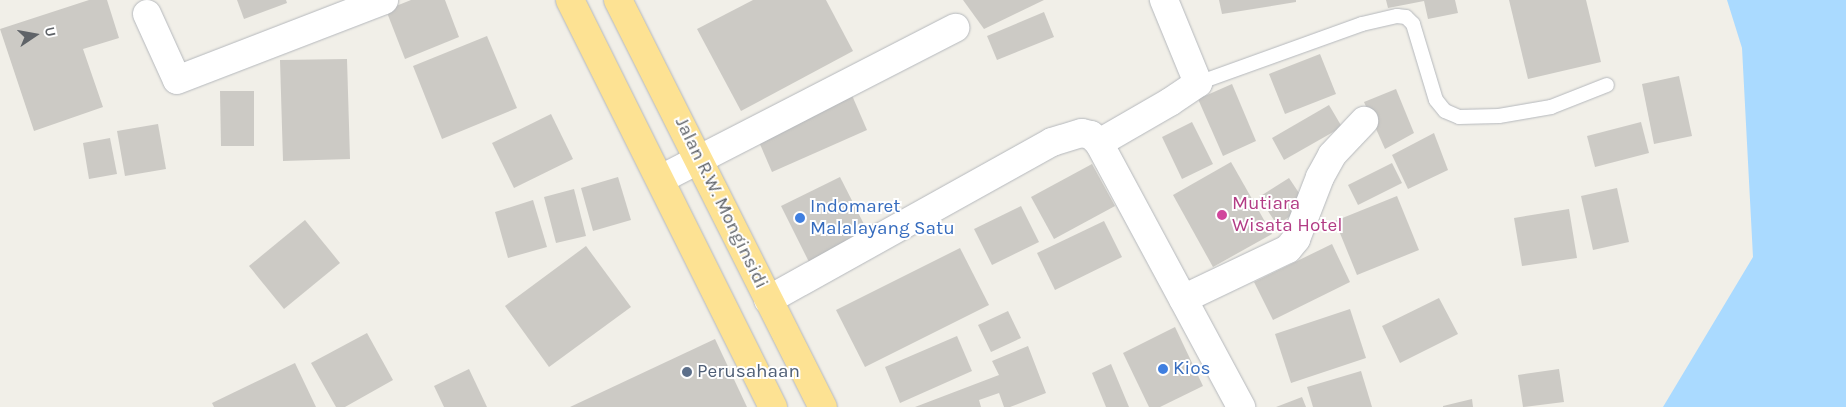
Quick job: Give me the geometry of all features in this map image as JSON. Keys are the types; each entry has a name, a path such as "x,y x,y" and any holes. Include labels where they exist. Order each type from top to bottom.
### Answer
{"highway":[{"path":"570,0 661,179 773,407"},
{"name":"Jalan R.W. Monginsidi","path":"623,10 700,159 768,300 823,407"}],"street":[{"path":"147,14 177,80 384,0"},
{"path":"1098,143 1170,102 1198,83 1164,0"},
{"path":"661,179 955,28"},
{"path":"1183,299 1288,249 1296,239 1320,177 1332,156 1364,121"},
{"path":"768,300 1052,142 1082,133 1091,135 1098,143 1241,407"}],"lane":[{"path":"1198,83 1362,24 1397,16 1406,18 1413,24 1436,100 1445,112 1459,117 1499,116 1552,107 1607,85"}],"water":[{"path":"1727,0 1846,0 1846,407 1663,407 1753,257 1742,48"}],"building":[{"path":"89,0 107,0 119,38 83,49 103,107 34,131 0,29"},
{"path":"237,0 286,0 287,3 244,19"},
{"path":"411,0 445,0 459,37 405,59 386,10"},
{"path":"753,0 826,0 853,51 741,111 697,29"},
{"path":"963,0 1044,0 984,29"},
{"path":"1219,0 1296,0 1296,2 1222,14"},
{"path":"1386,0 1455,0 1458,13 1428,19 1424,1 1388,8"},
{"path":"1509,0 1586,0 1601,62 1528,79"},
{"path":"1044,12 1054,37 997,60 987,36"},
{"path":"487,36 517,108 442,139 413,66"},
{"path":"1320,54 1336,94 1285,114 1269,74"},
{"path":"347,59 350,159 283,161 280,60"},
{"path":"1679,76 1692,136 1654,144 1642,84"},
{"path":"1232,84 1256,141 1223,156 1198,99"},
{"path":"1396,89 1414,133 1385,149 1364,102"},
{"path":"220,91 254,91 254,146 221,146"},
{"path":"851,93 867,130 772,172 756,135"},
{"path":"1329,105 1342,127 1284,160 1272,138"},
{"path":"551,114 573,159 514,188 492,143"},
{"path":"1192,122 1213,164 1182,179 1162,137"},
{"path":"1641,122 1649,153 1595,167 1587,136"},
{"path":"158,124 166,169 125,176 117,131"},
{"path":"1434,133 1448,170 1408,189 1392,155"},
{"path":"110,138 117,174 89,179 83,143"},
{"name":"Mutiara Wisata Hotel","path":"1231,162 1272,234 1213,267 1173,195"},
{"path":"1392,163 1402,183 1358,205 1348,185"},
{"path":"1092,164 1115,206 1054,239 1031,197"},
{"path":"618,177 631,220 593,231 581,188"},
{"path":"840,177 871,238 812,268 781,206"},
{"path":"1289,178 1307,205 1277,225 1259,197"},
{"path":"1617,188 1629,242 1593,250 1581,196"},
{"path":"574,189 586,236 556,243 544,197"},
{"path":"1397,196 1419,250 1357,275 1335,221"},
{"path":"533,200 547,247 508,258 495,212"},
{"path":"1021,206 1039,242 992,265 974,229"},
{"path":"1569,209 1577,258 1522,266 1514,218"},
{"path":"305,220 340,263 284,309 249,266"},
{"path":"1104,221 1122,257 1055,290 1037,253"},
{"path":"1332,244 1350,282 1273,320 1254,282"},
{"path":"586,246 631,307 549,367 505,306"},
{"path":"960,248 989,305 865,367 836,310"},
{"path":"1439,298 1458,334 1400,363 1382,326"},
{"path":"1350,309 1366,358 1291,383 1275,334"},
{"path":"1008,311 1021,338 991,352 978,325"},
{"name":"Kios","path":"1175,327 1203,386 1160,407 1149,407 1123,353"},
{"path":"367,333 393,380 345,407 336,407 311,363"},
{"path":"957,336 972,371 900,403 885,367"},
{"name":"Perusahaan","path":"715,339 747,407 570,407"},
{"path":"1028,346 1046,393 1010,407 1004,407 999,393 979,400 981,407 915,407 999,375 992,361"},
{"path":"295,363 316,407 214,407 212,403"},
{"path":"1111,364 1129,407 1106,407 1092,373"},
{"path":"469,369 487,407 444,407 434,386"},
{"path":"1559,369 1564,402 1523,407 1518,375"},
{"path":"1361,371 1372,407 1313,407 1307,387"},
{"path":"1302,397 1306,407 1276,407"},
{"path":"1472,399 1473,407 1443,407 1443,406"}],"place":[{"name":"Mutiara Wisata Hotel","path":"1222,215"},
{"name":"Indomaret Malalayang Satu","path":"800,218"},
{"name":"Kios","path":"1163,369"},
{"name":"Perusahaan","path":"687,372"}]}
